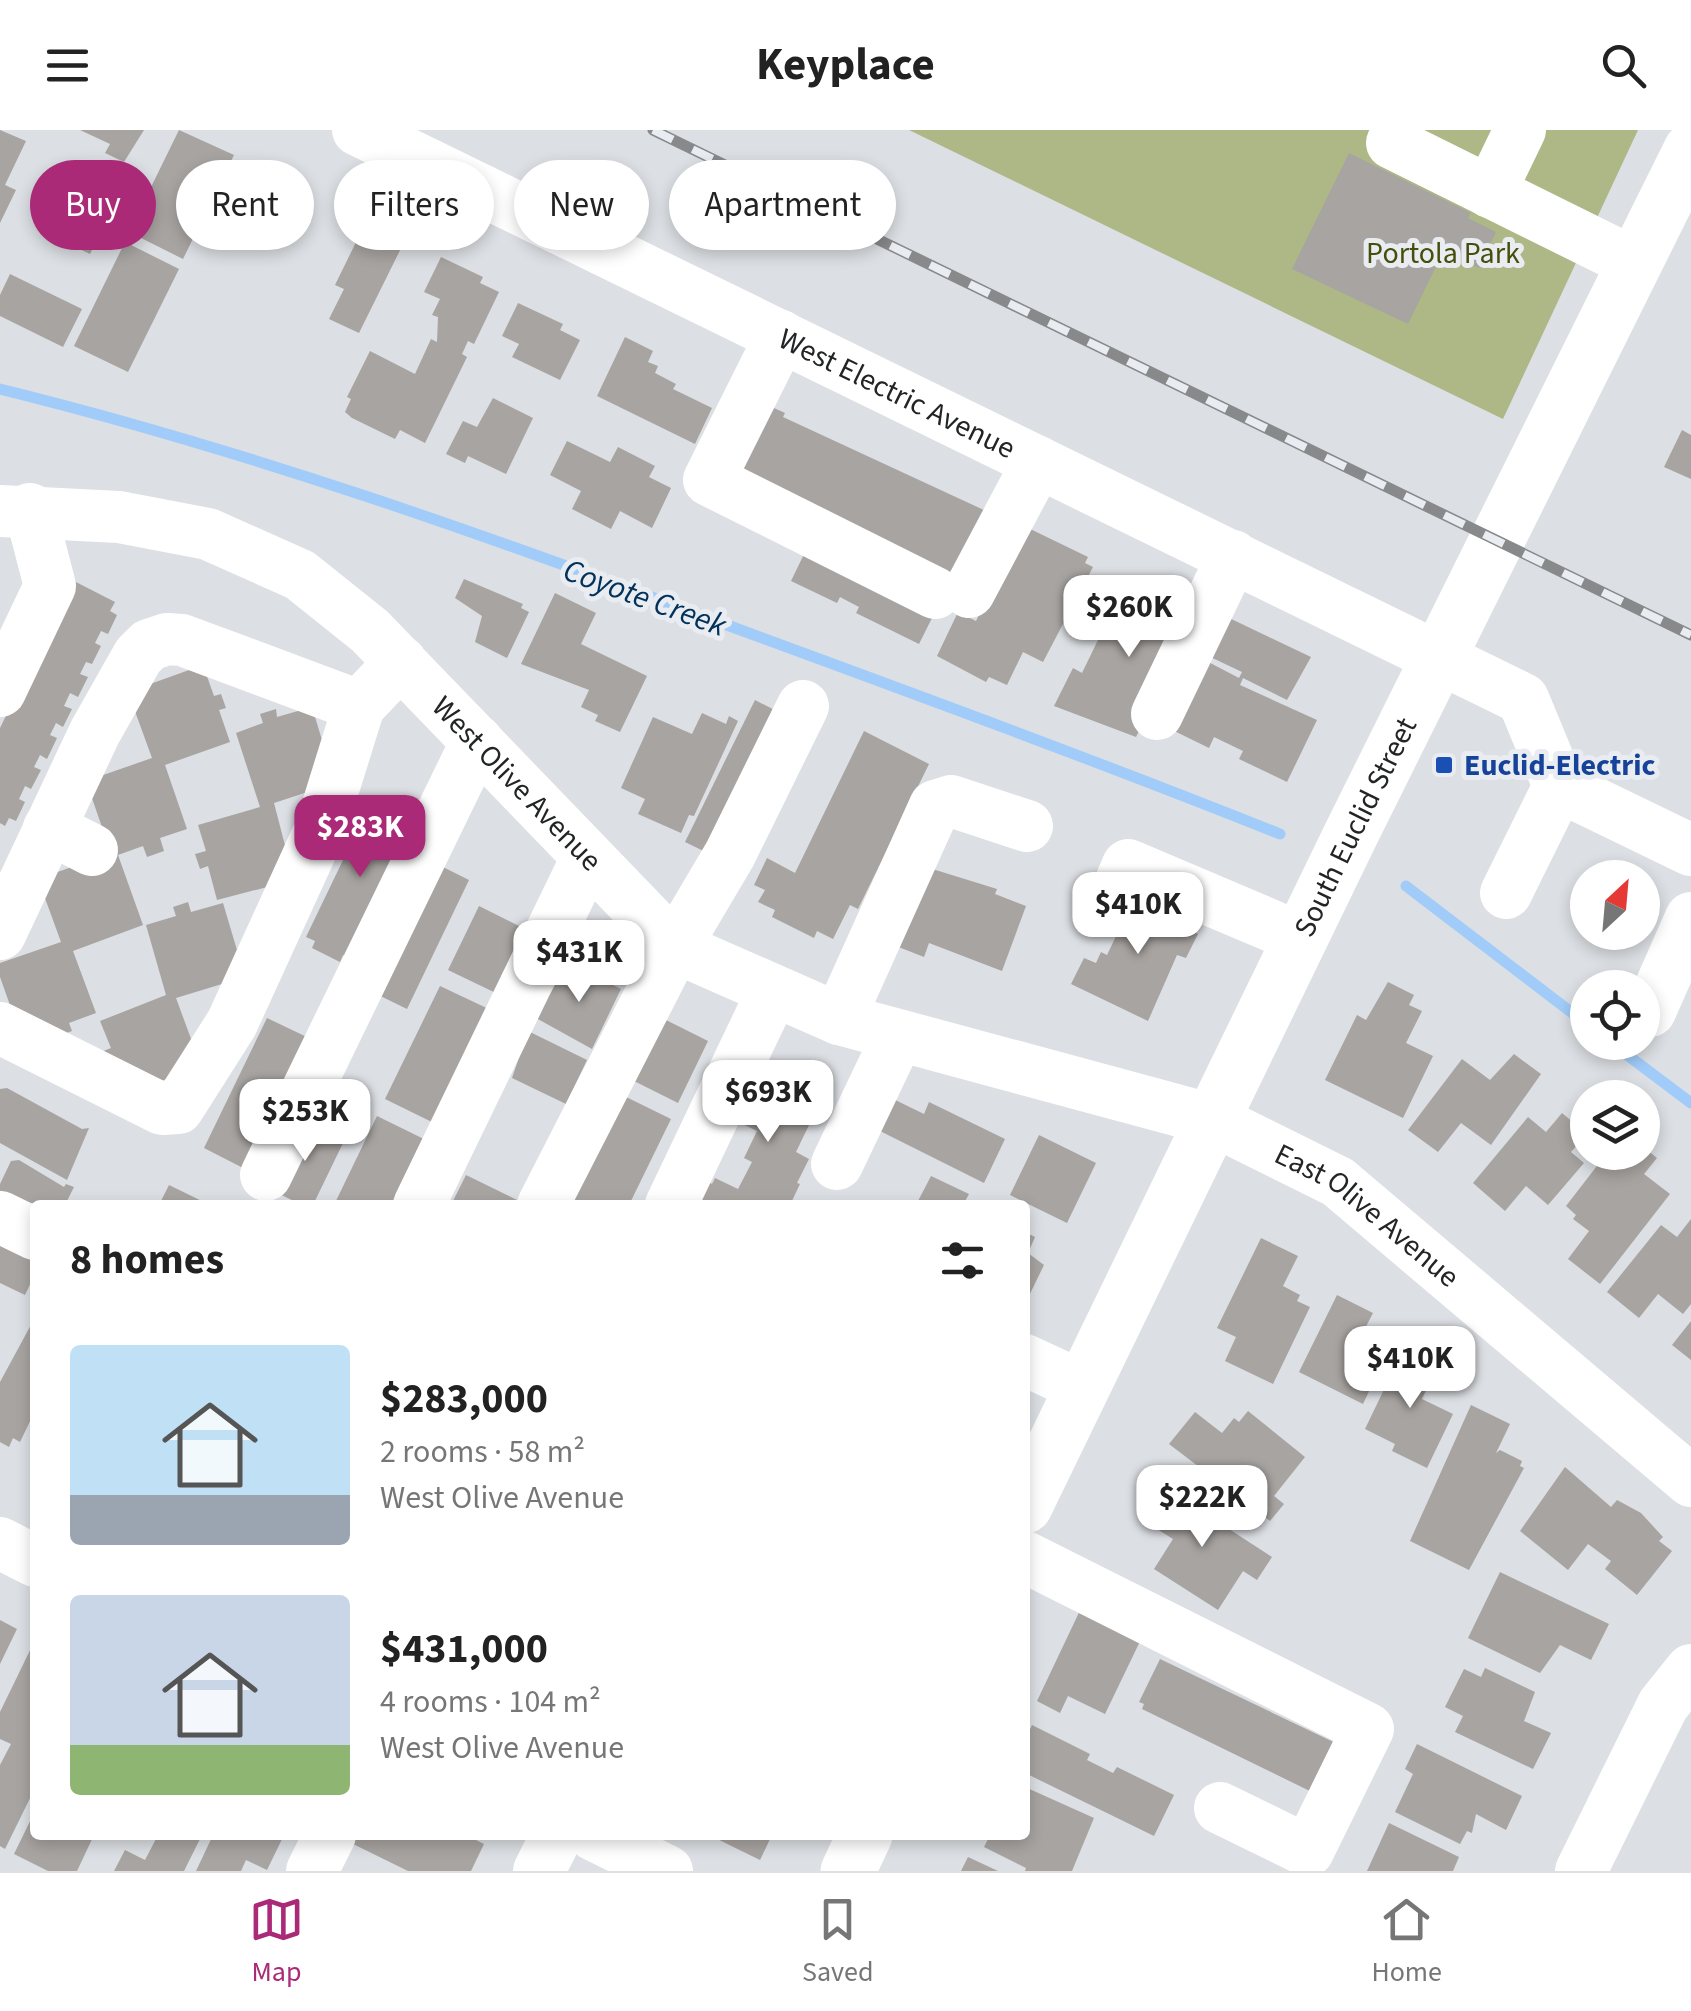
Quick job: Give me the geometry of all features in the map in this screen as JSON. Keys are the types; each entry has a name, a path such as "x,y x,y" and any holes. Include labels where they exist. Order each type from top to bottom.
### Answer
{"main road":[{"name":"South Euclid Street","path":"1030,1496 1326,884 1691,150"},
{"path":"848,1871 863,1840"}],"street":[{"name":"West Electric Avenue","path":"358,130 1522,699 1559,786"},
{"path":"1398,130 1392,143 1634,263"},
{"path":"1490,192 1520,130"},
{"path":"781,336 709,480 952,593 1038,462"},
{"path":"0,691 50,586 15,510"},
{"name":"West Olive Avenue","path":"15,510 118,518 208,534 300,576 370,631 675,947 772,993 839,1019 1213,1120"},
{"path":"1156,714 1233,556"},
{"path":"16,931 70,839 114,741 138,656 150,645 166,639 182,640 360,706"},
{"path":"0,1028 170,1110 184,1102 211,1013 302,819 360,706 400,662"},
{"path":"546,1200 675,947 730,854 803,706"},
{"path":"266,1175 477,741"},
{"path":"1506,893 1559,786 1691,850"},
{"path":"839,1019 935,806 951,801 1027,826"},
{"path":"421,1200 587,858"},
{"path":"1111,905 1128,865 1300,938"},
{"path":"1660,988 1691,918"},
{"path":"673,1200 772,993"},
{"path":"837,1164 898,1036"},
{"name":"East Olive Avenue","path":"1213,1120 1338,1182 1691,1481"},
{"path":"0,1216 30,1231"},
{"path":"1030,1362 1083,1387"},
{"path":"0,1543 30,1558"},
{"path":"1030,1559 1368,1728 1308,1851 1220,1808"},
{"path":"1581,1871 1663,1705 1691,1670"},
{"path":"312,1871 328,1840"},
{"path":"539,1871 554,1840"},
{"path":"604,1840 666,1871"}],"green space":[{"name":"Portola Park","path":"909,130 1638,130 1503,419"}],"building":[{"path":"0,130 26,141 5,185 16,190 0,223"},
{"path":"80,130 144,130 125,160 105,153 110,144"},
{"path":"179,130 234,155 232,160 176,160 176,250 187,250 183,259 156,246 156,177"},
{"path":"1349,153 1471,213 1468,218 1496,232 1479,268 1452,255 1449,260 1441,256 1408,324 1292,269"},
{"path":"121,250 141,250 179,269 128,372 74,346"},
{"path":"352,250 400,250 359,333 329,319 344,289 335,285"},
{"path":"441,257 483,277 480,283 499,292 474,344 468,341 462,354 467,357 425,443 400,430 395,439 345,412 351,399 347,397 370,351 415,374 431,339 437,342 438,317 432,315 440,299 424,292"},
{"path":"10,274 82,309 63,347 0,316 0,295"},
{"path":"518,303 563,324 560,330 580,340 560,380 512,357 519,344 502,336"},
{"path":"625,337 653,351 648,362 658,366 655,373 676,384 673,389 712,408 695,444 597,396"},
{"path":"493,398 533,418 506,474 468,456 465,463 446,454 463,421 477,427"},
{"path":"765,404 785,413 783,417 986,511 949,585 729,478"},
{"path":"1682,430 1691,435 1691,479 1664,467"},
{"path":"567,441 610,462 618,447 655,466 649,477 671,488 652,528 620,511 611,529 572,509 581,491 550,475"},
{"path":"1022,525 1088,557 1085,563 1093,567 1043,662 1023,652 1007,685 989,677 986,682 937,656 958,612 976,621"},
{"path":"808,546 937,608 919,644 856,613 859,607 840,597 837,603 791,581"},
{"path":"1128,578 1197,612 1136,737 1054,706 1073,668 1082,673"},
{"path":"464,579 523,604 521,608 529,612 507,658 475,642 482,616 455,598"},
{"path":"72,580 115,602 110,611 117,615 108,634 101,631 95,643 101,646 92,664 86,662 80,674 88,677 78,697 70,693 64,706 72,709 63,727 56,723 50,735 57,738 47,759 40,755 34,767 41,770 31,789 25,786 19,799 25,802 16,821 9,818 5,826 0,823 0,728"},
{"path":"555,593 596,613 581,644 647,676 620,732 595,721 598,715 581,707 589,690 521,664"},
{"path":"1223,615 1311,657 1287,700 1243,678 1240,685 1317,720 1287,782 1239,759 1243,751 1214,737 1209,748 1160,724 1195,655 1239,678 1242,672 1204,654"},
{"path":"203,665 214,696 221,694 226,708 219,710 230,742 165,765 187,829 160,838 164,851 147,857 143,846 118,855 143,925 73,951 96,1013 69,1023 72,1031 56,1037 22,1039 0,977 0,963 61,942 38,879 111,853 86,781 152,758 128,692"},
{"path":"755,700 788,717 718,858 685,842"},
{"path":"312,707 335,783 274,803 294,880 217,900 208,866 200,869 195,854 206,851 198,825 260,807 236,733 263,723 260,714 276,709 277,717"},
{"path":"702,713 726,724 729,716 738,721 694,816 689,815 681,833 638,814 645,799 621,788 653,717 692,734"},
{"path":"864,731 929,764 858,909 850,905 833,939 817,931 814,938 772,917 775,910 758,902 765,890 754,885 767,858 795,873"},
{"path":"401,796 415,803 406,822 413,825 349,957 343,955 340,962 312,948 315,941 306,937 370,804 392,815"},
{"path":"427,859 469,880 407,1009 364,988"},
{"path":"926,867 997,889 995,894 1026,906 1002,971 929,943 924,957 896,946"},
{"path":"1130,892 1193,923 1189,930 1198,934 1186,958 1177,955 1148,1021 1071,984 1084,958 1096,963 1101,952 1107,955 1118,932 1112,929"},
{"path":"188,902 191,912 223,903 245,977 176,998 201,1066 130,1093 101,1052 111,1048 100,1021 166,995 146,925 176,916 173,907"},
{"path":"479,906 531,932 500,995 448,970"},
{"path":"568,963 621,989 592,1049 536,1018"},
{"path":"1388,982 1414,995 1409,1005 1422,1011 1406,1043 1433,1056 1403,1118 1325,1080 1357,1015 1366,1020"},
{"path":"440,986 493,1011 438,1125 385,1099"},
{"path":"656,1015 708,1041 678,1103 626,1077"},
{"path":"267,1018 311,1039 247,1170 204,1148"},
{"path":"528,1031 587,1060 566,1104 512,1078"},
{"path":"1514,1054 1541,1074 1491,1145 1461,1123 1438,1152 1408,1130 1462,1059 1490,1080"},
{"path":"752,1073 786,1089 789,1082 822,1098 796,1152 809,1159 792,1200 695,1200 705,1180 712,1184 715,1178 738,1189 752,1162 744,1158 757,1131 730,1118"},
{"path":"7,1088 82,1129 89,1128 67,1180 0,1143 0,1089"},
{"path":"618,1093 671,1119 631,1200 566,1200"},
{"path":"883,1094 924,1114 929,1102 1005,1139 984,1183 868,1125"},
{"path":"1562,1113 1570,1120 1570,1170 1578,1170 1548,1205 1526,1186 1505,1211 1473,1183 1528,1117 1546,1132"},
{"path":"377,1116 430,1142 401,1200 336,1200"},
{"path":"301,1118 343,1143 315,1200 292,1200 267,1188"},
{"path":"1039,1135 1096,1163 1067,1223 1030,1205 1030,1200 1010,1195"},
{"path":"19,1160 64,1187 74,1187 68,1200 0,1201 0,1184 11,1161"},
{"path":"1594,1170 1647,1170 1644,1174 1670,1194 1600,1284 1568,1259 1589,1231 1573,1219 1576,1215 1566,1206"},
{"path":"466,1175 517,1200 454,1200"},
{"path":"931,1176 969,1194 966,1200 919,1200"},
{"path":"169,1185 200,1200 162,1200"},
{"path":"1691,1219 1691,1304 1683,1314 1658,1294 1639,1318 1607,1292 1661,1225 1677,1237"},
{"path":"0,1238 30,1253 30,1284 25,1295 0,1283"},
{"path":"1261,1238 1298,1256 1283,1286 1300,1295 1297,1301 1310,1307 1273,1384 1225,1361 1236,1337 1217,1328"},
{"path":"1030,1254 1044,1265 1030,1294"},
{"path":"1337,1295 1373,1313 1360,1338 1388,1351 1363,1404 1299,1372"},
{"path":"1691,1321 1691,1360 1672,1345"},
{"path":"30,1327 30,1421 20,1442 13,1438 9,1447 0,1442 0,1382"},
{"path":"1404,1348 1438,1365 1422,1399 1453,1414 1427,1468 1392,1451 1395,1444 1365,1429"},
{"path":"1471,1405 1510,1424 1496,1453 1500,1450 1522,1461 1520,1466 1524,1468 1469,1570 1410,1541"},
{"path":"1248,1411 1305,1457 1274,1496 1284,1504 1270,1521 1169,1444 1195,1412 1222,1433 1234,1418 1239,1422"},
{"path":"1565,1467 1611,1507 1617,1500 1641,1513 1663,1537 1659,1541 1672,1551 1637,1595 1605,1569 1611,1561 1588,1544 1568,1570 1520,1531"},
{"path":"1163,1486 1272,1557 1257,1580 1243,1571 1218,1610 1154,1569 1173,1539 1141,1519"},
{"path":"1500,1572 1609,1624 1591,1660 1560,1645 1540,1673 1468,1638"},
{"path":"1084,1602 1145,1631 1105,1714 1068,1696 1060,1713 1037,1701"},
{"path":"0,1620 17,1629 0,1664"},
{"path":"30,1650 30,1798 5,1849 0,1846 0,1765 11,1744 0,1739 0,1712"},
{"path":"1160,1659 1346,1748 1318,1795 1142,1709 1144,1704 1139,1702"},
{"path":"1485,1668 1535,1692 1524,1721 1551,1733 1533,1769 1455,1732 1463,1716 1445,1707 1464,1669 1481,1677"},
{"path":"1032,1725 1090,1754 1087,1760 1113,1773 1117,1767 1174,1795 1154,1836 1030,1775"},
{"path":"1417,1744 1522,1796 1506,1830 1476,1814 1472,1833 1467,1831 1460,1844 1395,1812 1413,1774 1405,1769"},
{"path":"1030,1789 1094,1818 1072,1871 1025,1871 1026,1868 984,1847 988,1840 1030,1840"},
{"path":"30,1821 30,1840 92,1840 77,1871 48,1871 14,1854"},
{"path":"1389,1823 1459,1857 1453,1871 1367,1871"},
{"path":"155,1840 200,1840 184,1871 114,1871 125,1850 145,1860"},
{"path":"211,1840 282,1840 267,1870 246,1860 241,1871 196,1871"},
{"path":"476,1840 484,1844 471,1871 408,1871 351,1843"},
{"path":"719,1840 770,1840 760,1860"},
{"path":"968,1857 998,1871 961,1871"}],"waterway":[{"name":"Coyote Creek","path":"0,389 185,439 457,527 935,702 1280,834"},
{"name":"Coyote Creek","path":"1406,886 1570,1011"},
{"name":"Coyote Creek","path":"1634,1060 1691,1103"}],"railway":[{"path":"653,130 1691,635"}],"place":[{"name":"Euclid-Electric","path":"1444,765"}]}
